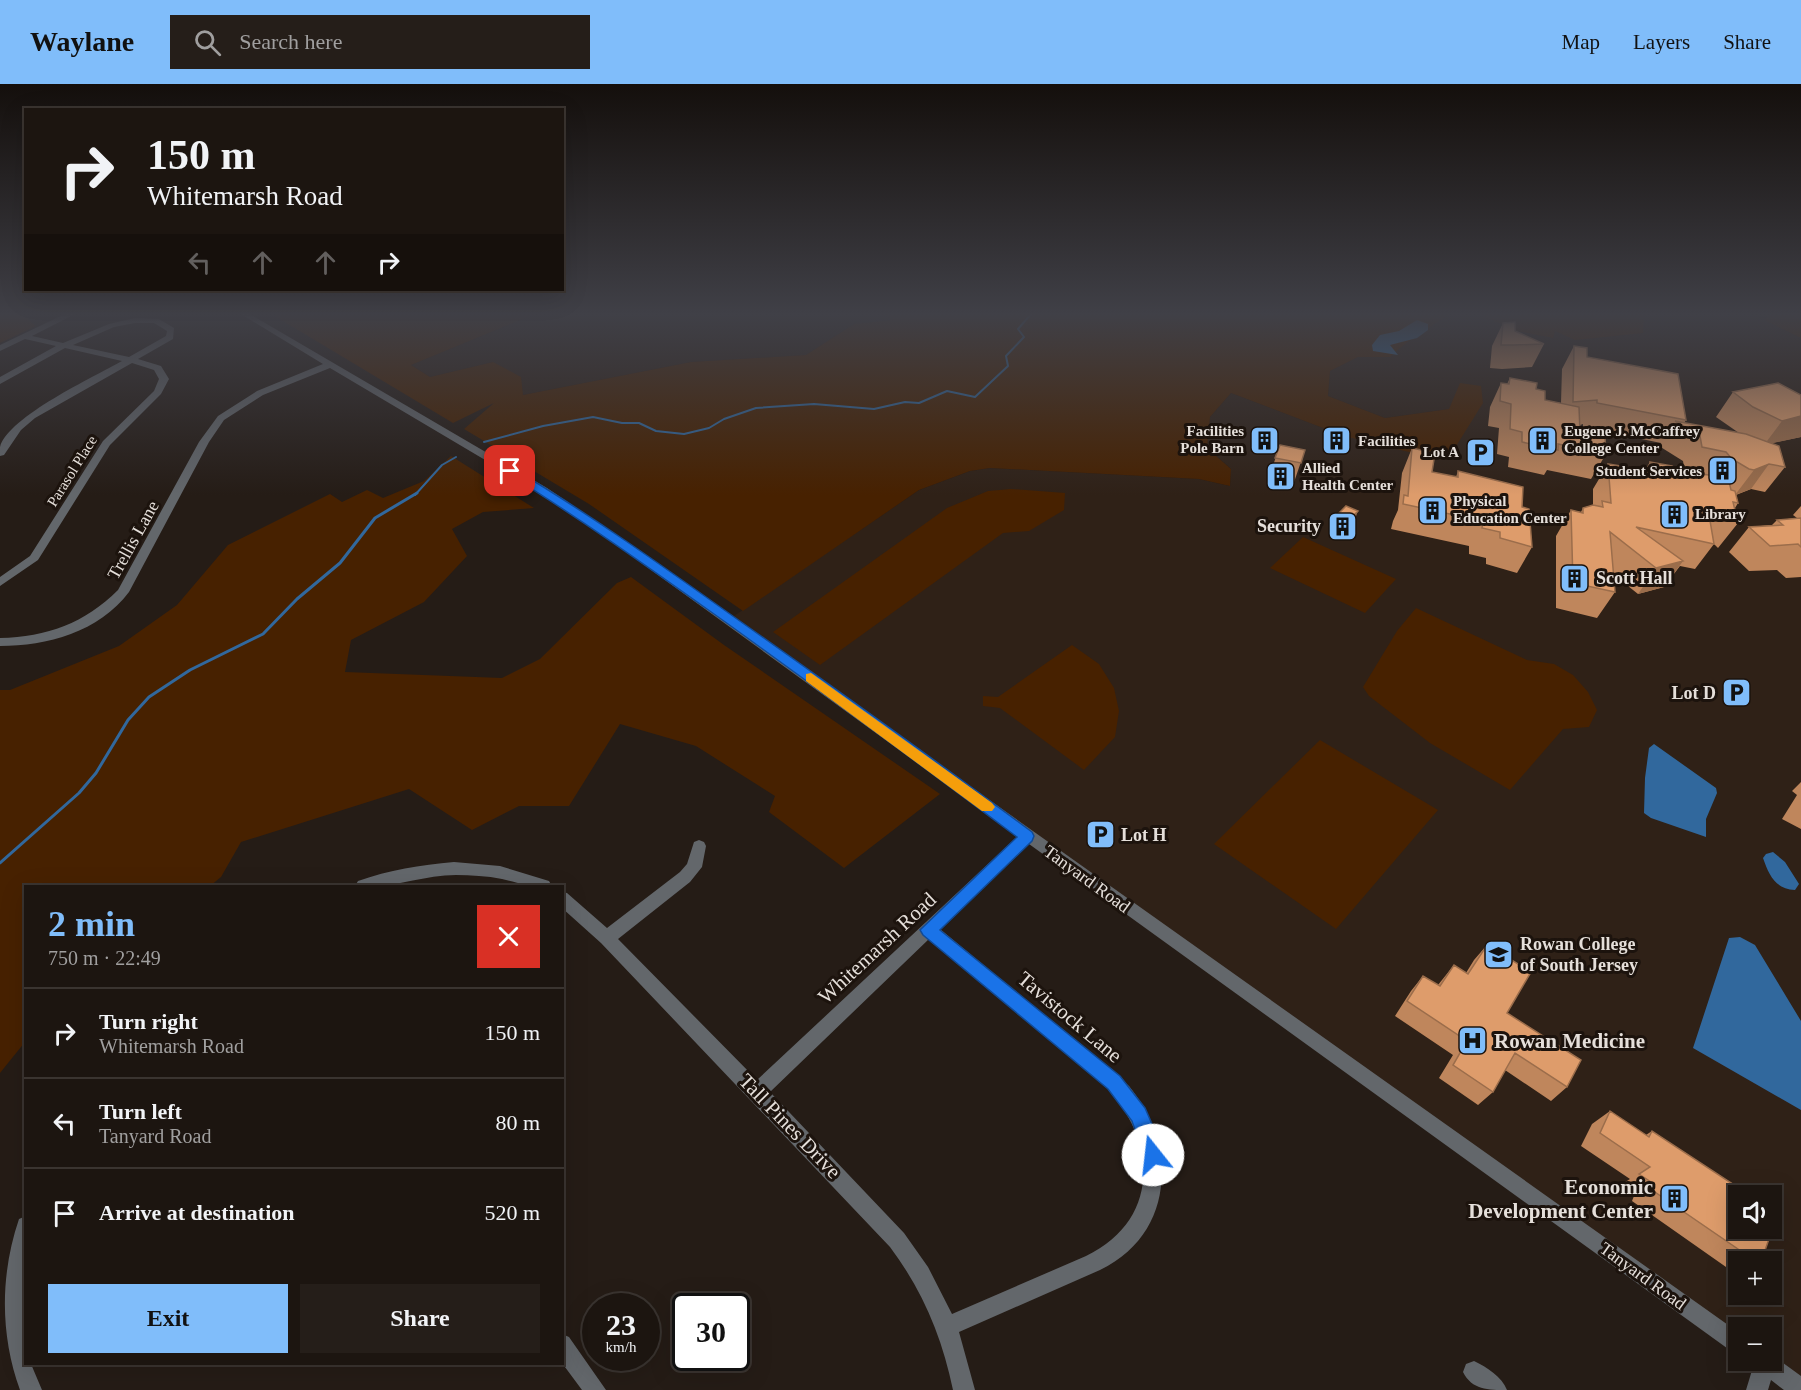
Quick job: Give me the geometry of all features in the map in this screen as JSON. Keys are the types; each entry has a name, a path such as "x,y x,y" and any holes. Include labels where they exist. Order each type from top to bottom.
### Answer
{"street":[{"path":"0,381 14,374"},
{"path":"0,453 18,428 32,416 104,374"},
{"name":"Parasol Place","path":"0,582 34,558 106,443 164,384 163,374"},
{"name":"Trellis Lane","path":"0,642 45,639 79,626 112,605 123,592 221,418 255,398 315,374"},
{"name":"Tanyard Road","path":"344,374 543,490 597,526 876,723 1027,836 1728,1337"},
{"name":"Whitemarsh Road","path":"757,1092 1027,836"},
{"path":"607,938 685,877 694,867 699,846"},
{"path":"367,885 420,872 463,869 505,873 541,885"},
{"name":"Tall Pines Drive","path":"564,900 607,938 757,1092 904,1249 924,1279 946,1327 954,1347 964,1390"},
{"name":"Tavistock Lane","path":"928,930 1114,1083 1138,1114 1150,1140 1153,1155 1152,1181 1147,1207 1130,1236 1119,1247 1095,1261 946,1327"},
{"path":"24,1234 12,1280 10,1312 15,1347 31,1390"},
{"path":"564,1347 595,1390"},
{"path":"1757,1390 1761,1371"},
{"path":"1776,1371 1801,1389"},
{"path":"1474,1372 1496,1390"}],"shaded area":[{"path":"371,374 425,374 430,377 443,374 515,374 521,377 523,395 630,374 1330,374 1328,396 1385,418 1449,409 1460,383 1481,386 1483,403 1453,451 1417,454 1344,436 1231,393 1210,417 1207,448 1231,469 1230,486 1199,479 990,468 970,471 919,490 743,611 589,504 464,429 494,403 453,423"},
{"path":"425,374 443,374 430,377"},
{"path":"504,374 630,374 523,395"},
{"name":"Rowan College of South Jersey","path":"1330,374 1801,374 1801,1386 1782,1369 1782,1317 1728,1317 1728,1335 728,620 919,490 970,471 990,468 1199,479 1230,486 1231,469 1207,448 1210,417 1231,393 1344,436 1449,409 1385,418 1328,396"},
{"path":"451,456 534,508 483,512 452,529 467,556 424,602 351,640 345,672 502,678 540,659 617,583 631,577 724,645 940,794 844,868 769,812 775,796 696,746 620,724 569,806 519,806 472,830 409,789 241,842 221,877 211,885 24,885 24,1043 0,1073 0,690 10,690 119,646 177,605 228,545 330,494 342,502 367,490 383,498 424,481"},
{"path":"1011,489 1065,493 1064,510 1029,531 1003,533 820,665 773,632 947,508 988,491"},
{"path":"1303,537 1396,579 1365,613 1270,568"},
{"path":"1416,608 1527,660 1554,664 1573,675 1588,692 1597,710 1589,727 1563,729 1510,790 1430,743 1369,696 1363,687 1397,631"},
{"path":"1072,645 1099,664 1114,688 1119,711 1115,737 1084,770 1000,708 983,706 983,696 998,697"},
{"path":"1320,740 1438,810 1336,929 1214,844"}],"water":[{"path":"1654,744 1716,788 1717,793 1706,819 1706,837 1651,818 1644,813 1649,748"},
{"path":"1773,852 1785,862 1799,884 1795,890 1782,887 1770,875 1763,858 1766,854"},
{"path":"1740,937 1755,945 1801,1021 1801,1110 1693,1048 1729,938"}],"building":[{"path":"1574,374 1678,374 1686,420 1597,403 1597,400 1573,402"},
{"path":"1510,378 1537,383 1536,389 1545,391 1545,400 1579,407 1580,432 1605,437 1606,454 1558,444 1558,450 1522,442 1522,432 1510,429 1511,404 1500,401 1501,383 1509,384"},
{"path":"1778,383 1801,395 1801,416 1782,421 1753,407 1733,392"},
{"path":"1675,421 1746,434 1779,446 1785,467 1769,464 1754,470 1749,469 1732,459 1726,452 1702,447 1700,436"},
{"path":"1280,445 1305,450 1301,463 1275,458"},
{"path":"1412,448 1435,453 1432,472 1458,477 1458,471 1523,487 1522,507 1529,509 1532,547 1500,538 1500,532 1482,528 1483,521 1403,504 1404,495 1408,496"},
{"path":"1650,462 1672,466 1681,472 1728,477 1731,490 1735,491 1738,503 1733,502 1738,523 1727,513 1708,509 1714,544 1636,527 1683,561 1656,568 1610,532 1615,592 1573,583 1571,510 1583,513 1583,508 1593,505 1603,507 1602,501 1611,503 1608,464 1651,471"},
{"path":"1346,506 1358,511 1349,520 1337,515"},
{"path":"1801,518 1801,547 1798,544 1770,546 1749,527 1783,525 1777,520"},
{"name":"Rowan Medicine","path":"1487,945 1531,972 1507,1013 1581,1060 1567,1087 1515,1053 1493,1092 1453,1065 1467,1041 1407,1001 1423,976 1440,986 1454,965 1468,974"},
{"path":"1610,1111 1649,1137 1652,1131 1734,1185 1728,1185 1728,1239 1769,1239 1765,1251 1741,1251 1652,1190 1654,1184 1639,1174 1650,1167 1600,1133"}],"waterway":[{"path":"484,442 543,426 593,417 622,423 639,423 656,431 684,434 709,428 724,419 756,408 814,404 874,409 905,402 919,403 947,391 975,397 1000,374"},
{"path":"417,493 442,465 456,457"},
{"path":"0,863 79,793 96,773 128,720 149,697 190,670 263,634 297,599 340,563 375,518 417,493"}],"slow traffic":[{"path":"811,678 876,723 987,807"}],"place":[{"name":"Facilities Pole Barn","path":"1265,440"},
{"name":"Eugene J. McCaffrey College Center","path":"1543,440"},
{"name":"Facilities","path":"1337,441"},
{"name":"Lot A","path":"1480,452"},
{"name":"Student Services","path":"1723,471"},
{"name":"Allied Health Center","path":"1281,477"},
{"name":"Physical Education Center","path":"1432,510"},
{"name":"Library","path":"1674,514"},
{"name":"Security","path":"1342,526"},
{"name":"Scott Hall","path":"1575,578"},
{"name":"Lot D","path":"1737,693"},
{"name":"Lot H","path":"1100,835"},
{"name":"Rowan College of South Jersey","path":"1499,954"},
{"name":"Rowan Medicine","path":"1473,1041"},
{"name":"Economic Development Center","path":"1674,1199"}],"route":[{"path":"510,471 543,490 700,598 708,606 876,723 1027,836 928,930 1023,1006 1124,1092 1144,1126 1153,1155"}]}
